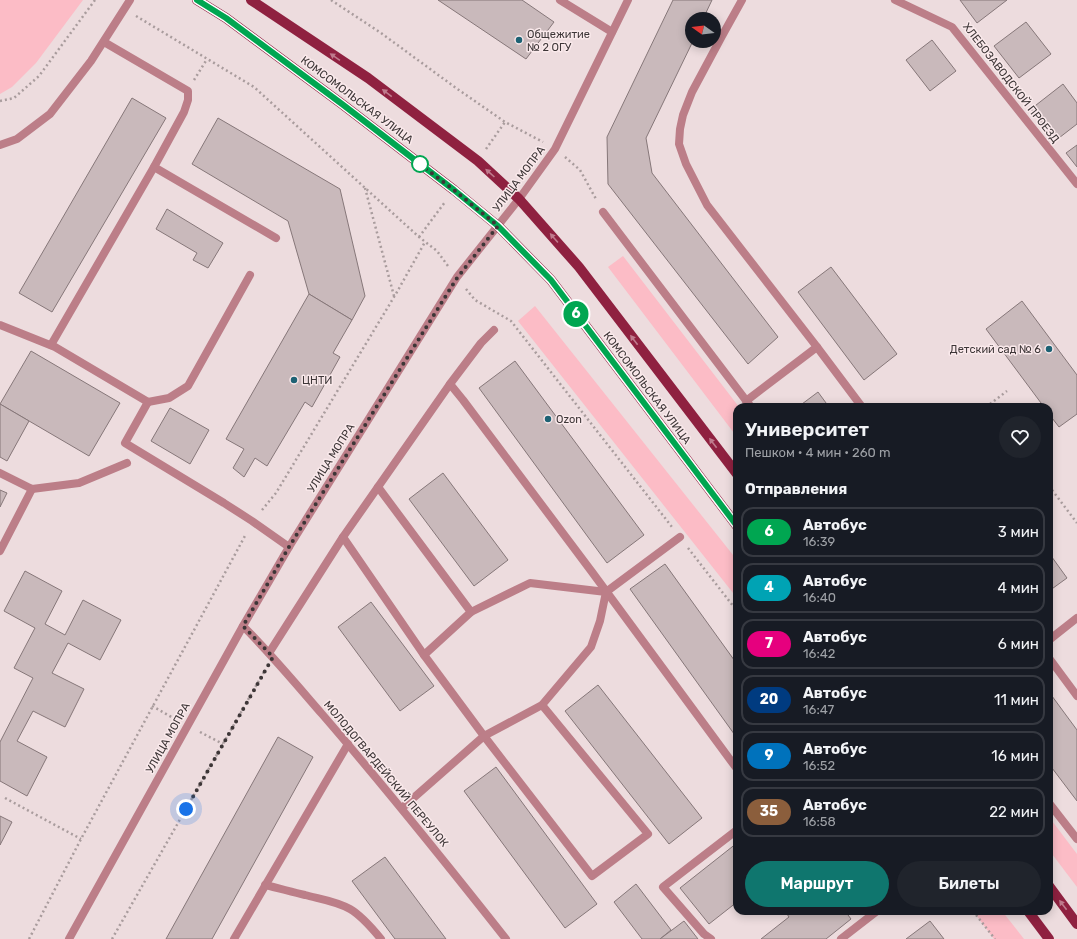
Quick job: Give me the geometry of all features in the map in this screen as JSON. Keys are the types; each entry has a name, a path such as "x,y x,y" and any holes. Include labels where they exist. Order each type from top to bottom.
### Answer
{"main road":[{"name":"КОМСОМОЛЬСКАЯ УЛИЦА","path":"197,0 226,18 342,104 454,190 498,226 551,280 733,521"},
{"name":"КОМСОМОЛЬСКАЯ УЛИЦА","path":"251,0 368,78 478,161 519,199 579,267 733,469"},
{"path":"1053,891 1077,924"},
{"path":"1031,915 1049,939"}],"street":[{"path":"0,145 17,139 50,114 92,60 130,0"},
{"path":"560,0 612,32"},
{"name":"УЛИЦА МОПРА","path":"69,939 243,626 289,547 457,278 519,199 555,149 628,0"},
{"path":"742,0 692,92 683,115 679,144 686,164 707,205 859,403"},
{"name":"ХЛЕБОЗАВОДСКОЙ ПРОЕЗД","path":"895,0 952,27 1077,184"},
{"path":"51,345 154,167 184,112 188,100 188,90 104,42"},
{"path":"154,167 276,238"},
{"path":"603,212 747,403"},
{"path":"0,325 55,347 148,402 169,398 188,386 250,275"},
{"path":"271,655 343,537 450,384 481,343 494,330"},
{"path":"749,403 817,347"},
{"path":"450,384 733,765"},
{"path":"148,402 125,443 224,503 289,547"},
{"path":"0,473 32,489 79,483 127,463"},
{"path":"378,487 471,612"},
{"path":"0,551 32,489"},
{"path":"343,537 424,655 484,736 592,876 648,834 542,705"},
{"path":"402,808 484,736 542,705 591,647 600,621 606,592 680,537"},
{"path":"424,655 471,612 530,583 606,592"},
{"path":"1053,637 1077,618"},
{"name":"МОЛОДОГВАРДЕЙСКИЙ ПЕРЕУЛОК","path":"243,626 271,655 402,808 506,939"},
{"path":"1053,663 1077,696"},
{"path":"234,939 348,744"},
{"path":"1053,808 1077,839"},
{"path":"711,939 704,934 663,886 733,833"},
{"path":"265,885 322,898 350,909 359,915 381,939"},
{"path":"841,939 872,915"}],"path":[{"path":"0,101 14,98 39,76 95,0"},
{"path":"331,0 381,33 505,122 555,149 580,170 603,212"},
{"path":"188,90 207,59"},
{"path":"365,188 394,296"},
{"path":"29,939 252,521 276,493 425,242"},
{"path":"992,403 1007,391"},
{"path":"1053,491 1077,523"},
{"path":"112,939 271,655"},
{"path":"5,798 81,839"},
{"path":"976,915 995,939"}],"shaded area":[{"path":"0,0 83,0 36,63 12,87 0,94"},
{"path":"623,256 736,403 733,403 733,432 608,267"},
{"path":"535,306 733,555 733,593 518,321"},
{"path":"1053,822 1077,854 1077,887 1053,855"},
{"path":"976,915 1005,915 1024,939 994,939"}],"building":[{"name":"Общежитие № 2 ОГУ","path":"438,0 522,0 554,22 526,59"},
{"path":"673,0 712,0 706,12 685,12 685,48 690,48 646,138 652,173 778,337 748,364 608,184 607,137"},
{"path":"960,0 1007,0 977,23"},
{"path":"1026,22 1051,54 1019,78 994,46"},
{"path":"932,40 956,71 930,91 906,60"},
{"path":"1063,84 1077,103 1077,124 1055,141 1031,109"},
{"path":"132,98 166,118 52,312 19,293"},
{"path":"218,118 340,189 365,296 352,320 309,294 288,221 192,164"},
{"path":"1077,145 1077,167 1066,153"},
{"path":"167,209 223,243 208,268 193,260 197,253 156,229"},
{"path":"831,267 897,354 864,380 798,292"},
{"name":"ЦНТИ","path":"309,294 352,320 333,353 340,357 312,407 305,402 267,466 255,458 244,477 233,468 244,449 226,439"},
{"path":"1022,301 1077,375 1077,414 1059,427 1053,419 1053,403 1041,403 986,329"},
{"path":"31,351 120,403 89,456 0,404"},
{"path":"515,361 644,535 607,563 479,388"},
{"path":"818,392 826,403 803,403"},
{"path":"0,404 29,421 7,461 0,457"},
{"path":"170,408 209,430 190,464 151,441"},
{"path":"443,473 508,560 474,586 409,499"},
{"path":"0,490 7,493 0,507"},
{"path":"1053,559 1067,578 1053,588"},
{"path":"665,564 733,658 733,732 630,589"},
{"path":"25,571 62,591 45,624 65,635 83,600 121,620 100,660 68,643 52,673 84,689 65,727 33,711 17,741 47,757 27,796 0,781 0,742 33,678 14,668 35,628 4,611"},
{"path":"371,602 434,686 400,711 338,627"},
{"path":"598,685 702,818 669,844 565,711"},
{"path":"1053,697 1077,730 1077,801 1053,769"},
{"path":"278,737 313,757 212,939 166,939"},
{"path":"496,767 597,904 565,928 464,791"},
{"path":"0,816 12,822 0,845"},
{"path":"733,846 733,905 709,924 680,888"},
{"path":"385,857 446,939 395,939 352,881"},
{"path":"636,884 671,930 660,939 642,939 614,902"},
{"path":"788,915 848,915 851,919 826,939 761,939 789,917"},
{"path":"684,921 698,939 660,939"},
{"path":"930,921 944,939 906,939"}],"bus line":[{"name":"6","path":"197,0 226,18 342,104 454,190 498,226 551,280 733,521"}],"place":[{"name":"Общежитие № 2 ОГУ","path":"519,40"},
{"name":"Детский сад № 6","path":"1049,349"},
{"name":"ЦНТИ","path":"294,380"},
{"name":"Ozon","path":"548,419"}],"route":[{"path":"186,809 273,657 243,626 289,547 457,278 498,226 417,162 420,164"}]}
